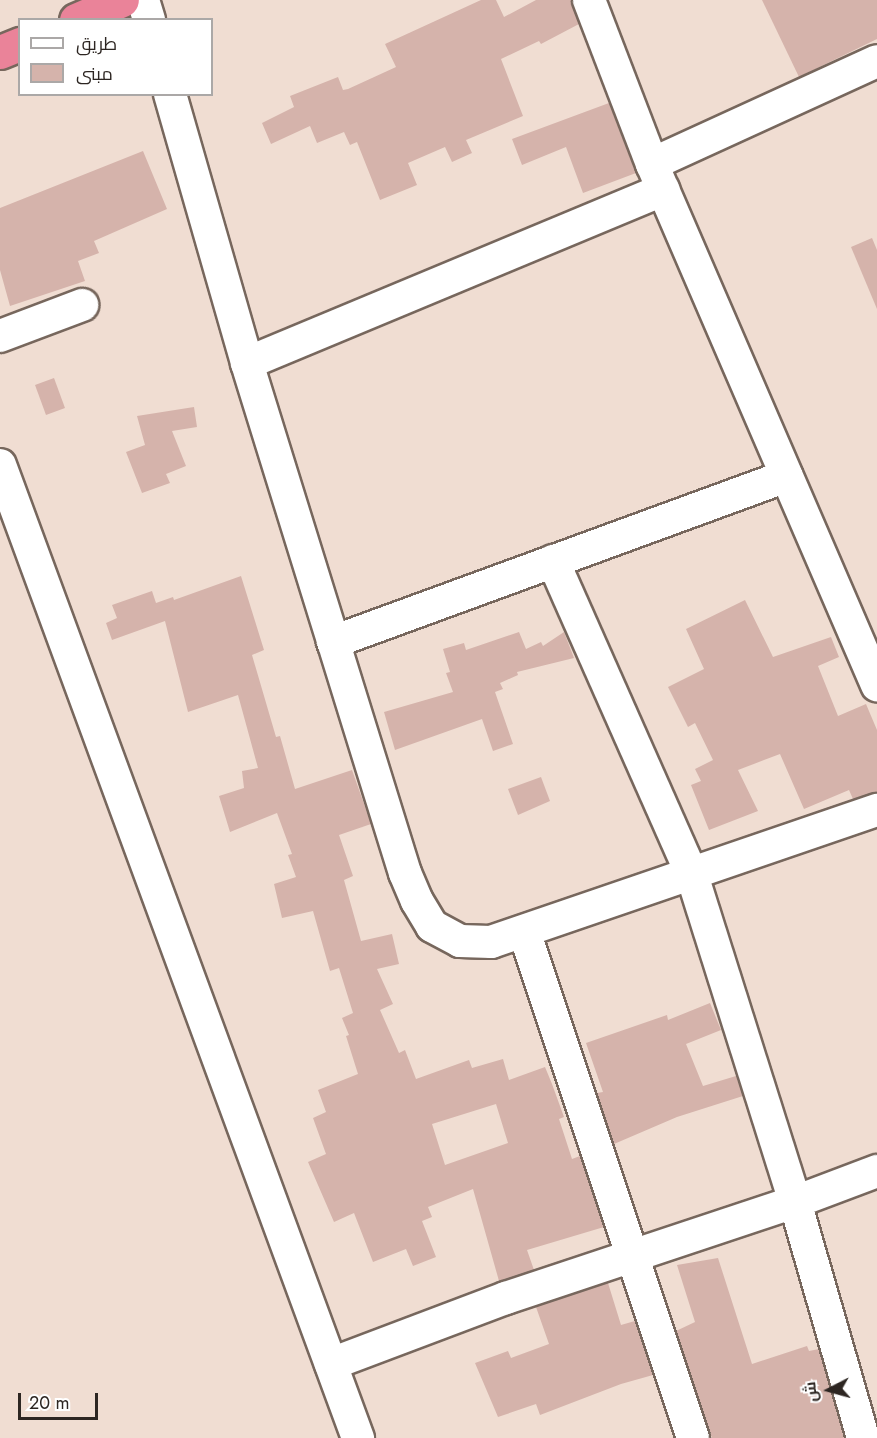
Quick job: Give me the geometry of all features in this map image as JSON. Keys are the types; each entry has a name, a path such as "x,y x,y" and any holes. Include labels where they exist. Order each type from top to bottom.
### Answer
{"highway":[{"path":"81,18 122,0"},
{"path":"0,52 18,45"}],"street":[{"path":"143,0 148,18"},
{"path":"590,0 658,178 877,685"},
{"path":"247,363 658,178 877,61"},
{"path":"171,96 247,363 405,873 417,901 432,926 460,941 491,942 877,810"},
{"path":"0,336 82,304"},
{"path":"0,465 358,1438"},
{"path":"333,642 787,476"},
{"path":"553,561 692,875 795,1202 863,1438"},
{"path":"524,931 630,1255 693,1438"},
{"path":"331,1364 630,1255 795,1202 877,1171"}],"building":[{"path":"481,0 496,0 504,17 536,0 571,0 579,24 541,44 539,41 501,59 523,116 466,140 472,153 452,162 445,147 408,163 417,185 380,200 357,142 350,145 344,132 317,143 310,126 271,144 262,123 294,107 290,96 338,77 343,90 348,89 396,67 385,44"},
{"path":"762,0 877,0 877,39 799,77"},
{"path":"609,103 636,173 583,193 566,147 522,165 512,139"},
{"path":"143,151 167,209 94,241 99,253 78,261 85,281 10,306 0,270 0,208"},
{"path":"872,238 877,250 877,309 851,247"},
{"path":"54,378 65,408 46,415 35,385"},
{"path":"194,407 197,427 172,431 186,466 166,474 170,483 142,493 126,452 145,445 137,416"},
{"path":"241,576 264,650 252,655 276,737 280,736 295,789 352,770 371,824 339,835 353,876 344,880 361,941 392,934 399,964 377,969 393,1004 380,1010 399,1053 405,1050 416,1079 469,1060 472,1068 503,1059 509,1080 545,1067 564,1117 559,1119 572,1159 580,1156 604,1227 527,1250 534,1270 499,1281 473,1189 428,1207 432,1217 422,1221 436,1257 413,1266 406,1249 373,1262 354,1213 334,1222 308,1162 326,1154 313,1118 326,1112 318,1090 358,1074 346,1036 349,1035 342,1018 353,1013 339,968 330,971 313,911 282,918 274,884 296,877 288,855 292,854 277,813 230,832 219,796 244,788 242,771 258,768 238,695 188,712 165,621 112,640 106,623 117,618 112,605 152,591 156,603 173,597 174,600","holes":["496,1104 508,1143 445,1165 432,1124"]},
{"path":"745,600 773,657 831,637 839,657 818,666 838,716 866,704 877,730 877,792 853,799 849,790 804,809 780,754 738,770 758,811 709,830 691,785 701,781 695,769 713,760 695,723 688,727 668,687 704,669 686,629"},
{"path":"519,632 526,649 541,642 543,646 564,632 574,658 517,672 518,675 500,683 503,689 495,692 513,744 493,751 482,719 395,750 384,712 453,692 446,673 450,672 443,649 464,643 466,650"},
{"path":"541,777 550,801 518,815 508,789"},
{"path":"710,1003 721,1030 686,1044 703,1086 736,1076 743,1096 677,1117 614,1144 597,1093 603,1092 586,1043 667,1015 668,1020"},
{"path":"718,1258 752,1364 807,1346 809,1351 819,1349 844,1438 712,1438 676,1331 695,1322 677,1265"},
{"path":"608,1283 621,1325 635,1321 653,1375 621,1384 540,1415 536,1404 498,1417 475,1363 508,1351 511,1358 549,1344 536,1307"}]}
